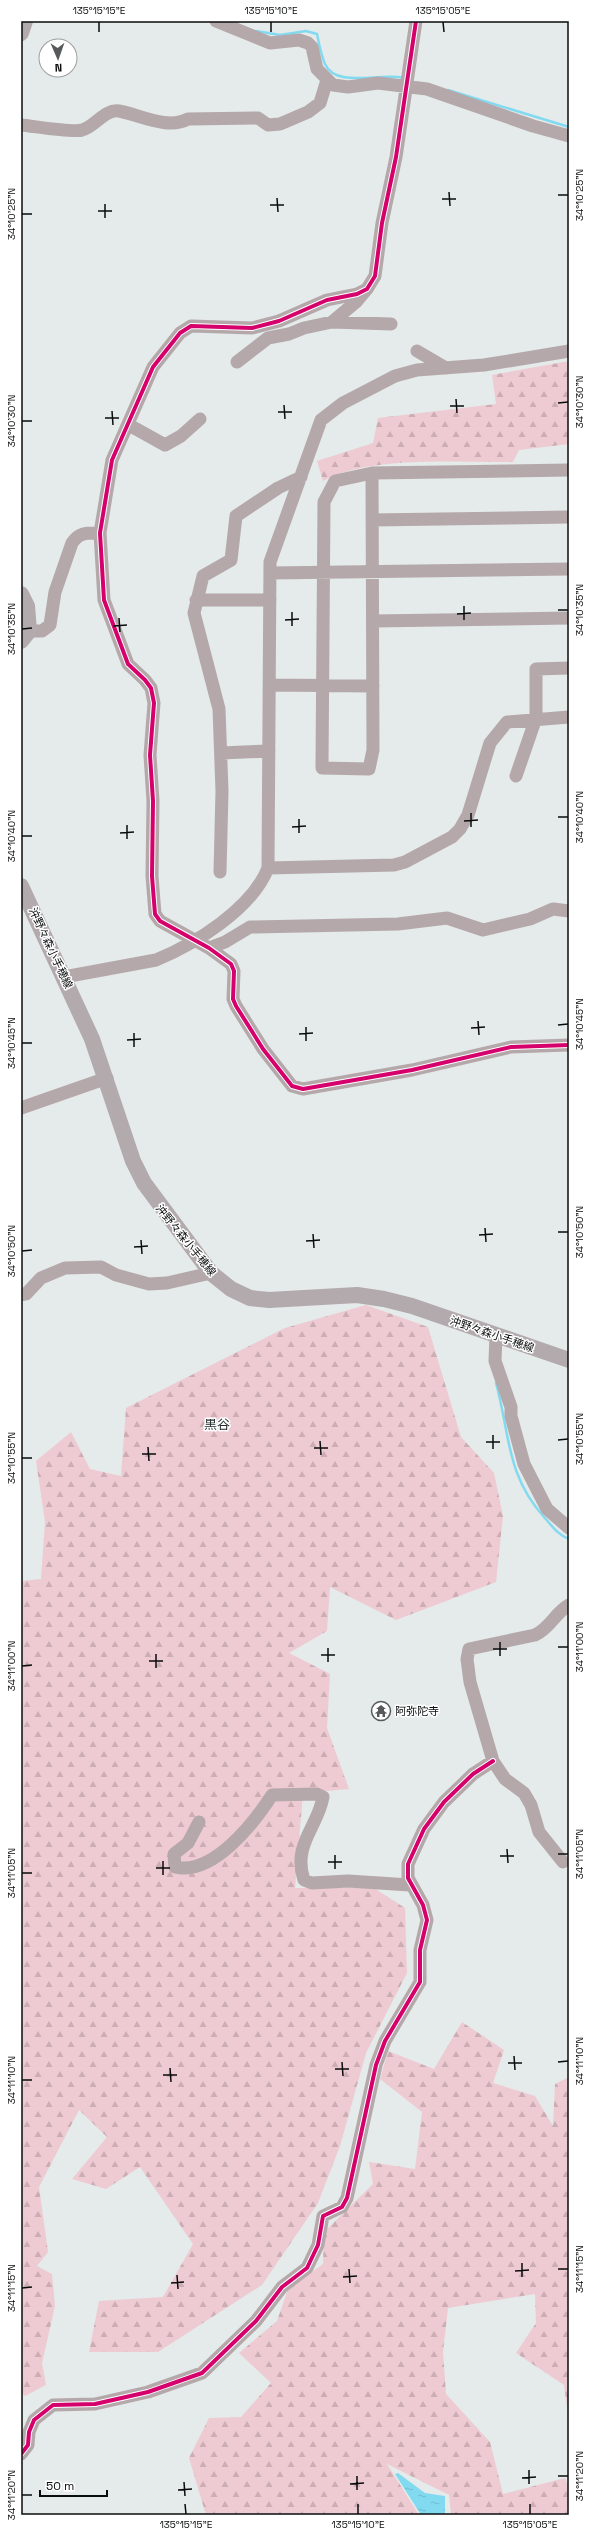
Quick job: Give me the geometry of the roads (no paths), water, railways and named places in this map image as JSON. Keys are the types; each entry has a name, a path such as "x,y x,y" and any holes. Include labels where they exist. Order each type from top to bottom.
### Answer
{"main road":[{"path":"21,33 25,21"},
{"path":"21,594 27,606 25,636"},
{"name":"沖野々森小手穂線","path":"21,886 92,1039 107,1078 133,1161 144,1183 211,1273 231,1289 250,1298 269,1300 357,1295 412,1306 569,1360"}],"street":[{"path":"216,21 270,43 299,40 308,43 312,47 317,69 332,85 348,87 378,83 405,85 428,89 533,126 569,136"},
{"path":"332,322 356,302 367,289 375,276 382,223 396,157 405,85 416,21"},
{"path":"21,125 82,130 110,112 118,111 141,119 182,122 188,119 258,118 268,125 280,124 308,112 320,103 327,80"},
{"path":"367,289 357,294 327,300 279,321 252,328 191,326 180,333 153,368 129,425 112,460 100,533 104,600 128,664 146,680 151,688 154,703 150,756 153,801 152,876 155,914 160,921 209,948 233,967 234,1002 263,1049 296,1089 412,1070 511,1048 569,1045"},
{"path":"238,362 268,338 332,322 391,324"},
{"path":"416,351 446,368"},
{"path":"64,976 156,960 225,921 256,888 268,868 270,562 321,420 331,410 395,376 417,370 484,365 569,351"},
{"path":"129,425 164,445 181,436 200,418"},
{"path":"372,473 373,750 369,769 322,768 324,502 335,481 372,473 569,470"},
{"path":"220,872 221,753 219,709 194,613 196,600 203,576 231,560 236,516 278,488 301,477"},
{"path":"372,520 569,517"},
{"path":"25,636 42,631 50,625 54,592 72,543 76,537 80,534 100,533"},
{"path":"270,573 569,569"},
{"path":"196,600 270,600"},
{"path":"373,621 569,618"},
{"path":"516,776 536,718 536,669 569,668"},
{"path":"270,685 373,686"},
{"path":"268,868 394,865 405,862 452,837 460,830 468,815 490,743 497,732 507,722 536,718 569,717"},
{"path":"221,753 268,751"},
{"path":"209,948 225,942 250,927 398,924 447,918 482,930 530,919 553,909 569,911"},
{"path":"21,1108 107,1078"},
{"path":"21,1294 26,1294 41,1278 65,1268 101,1267 116,1275 149,1284 167,1283 211,1273"},
{"path":"496,1335 495,1361 511,1407 511,1416 524,1464 547,1508 569,1528"},
{"path":"564,1862 539,1832 531,1805 524,1793 506,1779 493,1761 470,1682 467,1659 469,1649 535,1635 545,1630 558,1611 569,1604"},
{"path":"21,2454 28,2445 29,2432 34,2420 53,2405 95,2404 148,2392 202,2373 256,2321 282,2287 307,2268 318,2245 323,2216 342,2207 348,2198 376,2065 385,2041 420,1982 420,1950 426,1920 423,1905 410,1885 408,1864 424,1829 444,1802 473,1774 493,1761"},
{"path":"199,1822 188,1843 174,1854 175,1867 191,1868 225,1852 257,1818 272,1795 317,1794 323,1797 321,1810 303,1842 304,1880 312,1883 348,1880 410,1885"}],"water":[{"path":"398,2473 425,2493 445,2496 445,2515 421,2515 395,2474"}],"waterway":[{"path":"256,31 280,35 306,31 317,34 325,64 331,72 339,76 349,78 404,78"},
{"path":"448,90 569,127"},
{"path":"496,1383 511,1453 522,1486 550,1524 558,1533 569,1539"}],"place":[{"name":"阿弥陀寺","path":"381,1711"}],"district":[{"name":"黒谷","path":"217,1424"}]}
